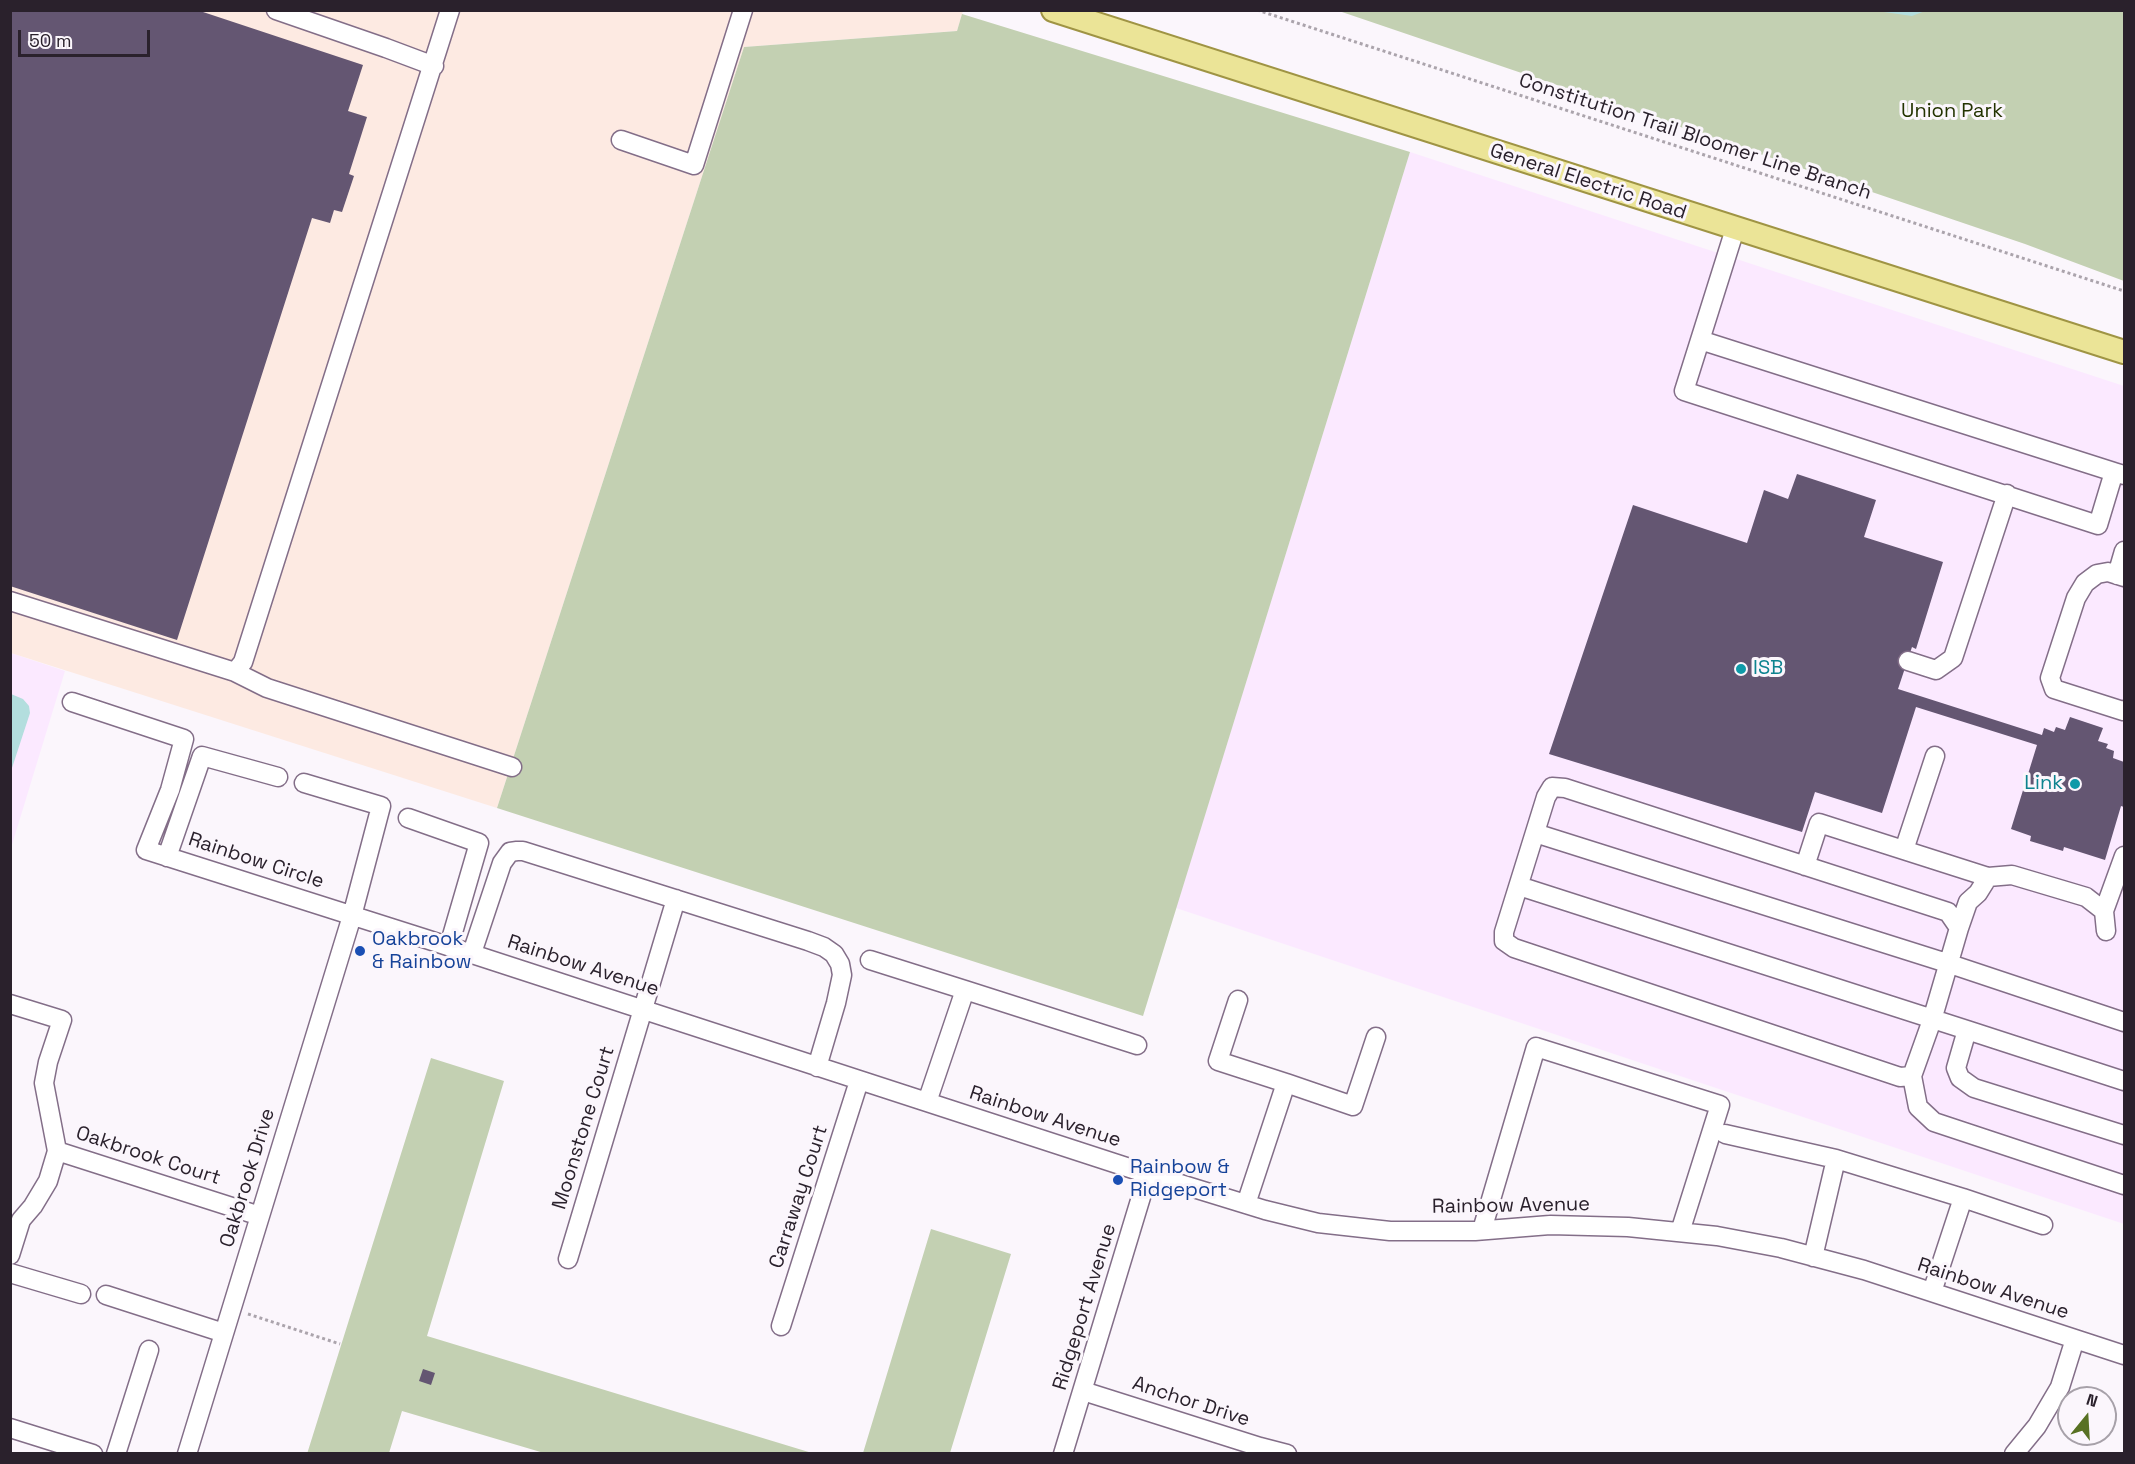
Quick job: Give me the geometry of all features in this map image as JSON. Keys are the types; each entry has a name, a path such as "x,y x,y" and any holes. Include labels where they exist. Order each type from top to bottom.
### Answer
{"main road":[{"name":"General Electric Road","path":"1053,10 2124,352"}],"street":[{"path":"276,10 434,66"},
{"path":"621,140 694,165 743,10"},
{"path":"235,672 243,662 434,66 443,12"},
{"path":"1701,340 2119,474 2097,525 1684,391 1735,229"},
{"path":"1908,661 1936,670 1953,658 2007,494"},
{"path":"2124,551 2121,576 2108,572 2097,574 2085,583 2076,598 2050,678 2054,689 2124,710"},
{"path":"10,601 235,672 267,688 512,767"},
{"name":"Rainbow Circle","path":"72,702 184,739 170,790 146,850 352,915"},
{"path":"167,856 202,756 278,777"},
{"path":"1905,850 1935,756"},
{"name":"Oakbrook Drive","path":"187,1454 352,915 381,806 304,783"},
{"path":"1912,1076 1900,1077 1514,948 1504,941 1504,932 1546,797 1552,787 1565,788 1948,912 1959,928"},
{"path":"408,818 479,843 449,946"},
{"path":"1805,866 1819,823 1988,877 2012,875 2086,897 2104,911"},
{"path":"1535,833 1950,964 2124,1022"},
{"path":"472,953 502,863 510,852 517,850 824,947 834,954 840,963 840,987 817,1067"},
{"path":"2106,931 2104,911 2124,856"},
{"path":"1988,877 1978,893 1968,902 1932,1020 1912,1076 1918,1107 1934,1122 2124,1185"},
{"path":"1519,886 2124,1081"},
{"name":"Moonstone Court","path":"568,1259 675,899"},
{"name":"Rainbow Avenue","path":"352,915 1148,1174 1318,1223 1390,1231 1482,1230 1550,1225 1628,1227 1717,1236 1781,1248 1864,1270 2124,1355"},
{"path":"870,960 1137,1045"},
{"path":"927,1102 965,990"},
{"path":"1238,1000 1218,1061 1353,1106 1376,1037"},
{"path":"10,1004 62,1020 48,1062 44,1083 57,1151 48,1180 21,1221 10,1255"},
{"path":"1967,1030 1956,1068 1960,1078 1974,1088 2124,1135"},
{"path":"1482,1230 1536,1047 1719,1105 1680,1232"},
{"name":"Carraway Court","path":"781,1326 859,1081"},
{"path":"1246,1204 1286,1083"},
{"path":"1725,1134 1836,1159 2043,1225"},
{"name":"Oakbrook Court","path":"57,1151 260,1216"},
{"path":"1813,1257 1836,1159"},
{"name":"Ridgeport Avenue","path":"1063,1454 1148,1174"},
{"path":"1932,1293 1963,1198"},
{"path":"10,1273 81,1294"},
{"path":"106,1295 224,1333"},
{"path":"2014,1454 2037,1426 2060,1387 2075,1339"},
{"path":"116,1454 149,1350"},
{"name":"Anchor Drive","path":"1083,1391 1287,1454"},
{"path":"10,1428 93,1454"}],"path":[{"name":"Constitution Trail Bloomer Line Branch","path":"1257,10 2124,291"},
{"path":"232,1308 340,1344"}],"shaded area":[{"path":"11,11 963,11 957,31 744,47 497,808 11,653"},
{"path":"1410,152 2124,386 2124,1224 1176,908"},
{"path":"11,653 65,671 11,848"}],"green space":[{"name":"Union Park","path":"1339,11 2124,11 2124,281 2025,244"},
{"path":"962,14 1410,152 1143,1016 497,808 744,47 957,31"},
{"path":"431,1058 504,1081 427,1336 812,1453 544,1453 402,1411 389,1453 307,1454"},
{"path":"931,1229 1011,1254 950,1453 863,1453"}],"water":[{"path":"1877,11 1925,11 1912,16"},
{"path":"11,694 23,699 29,706 30,713 11,771"}],"building":[{"path":"10,10 197,10 363,65 348,111 367,117 349,174 354,176 342,212 334,210 330,223 312,218 177,640 10,586"},
{"name":"ISB","path":"1797,474 1876,500 1864,537 1943,562 1916,649 1912,647 1898,689 2042,735 2044,728 2054,732 2056,727 2065,730 2070,717 2103,728 2098,741 2108,744 2106,748 2114,751 2113,758 2124,762 2124,807 2121,806 2105,860 2064,847 2063,851 2030,841 2031,836 2011,829 2037,745 1916,707 1882,813 1815,792 1802,832 1549,754 1633,505 1747,543 1764,490 1788,499"},
{"path":"423,1369 435,1373 431,1385 419,1381"}],"place":[{"name":"ISB","path":"1741,669"},
{"name":"Link","path":"2075,784"},
{"name":"Oakbrook & Rainbow","path":"360,951"},
{"name":"Rainbow & Ridgeport","path":"1118,1180"}]}
